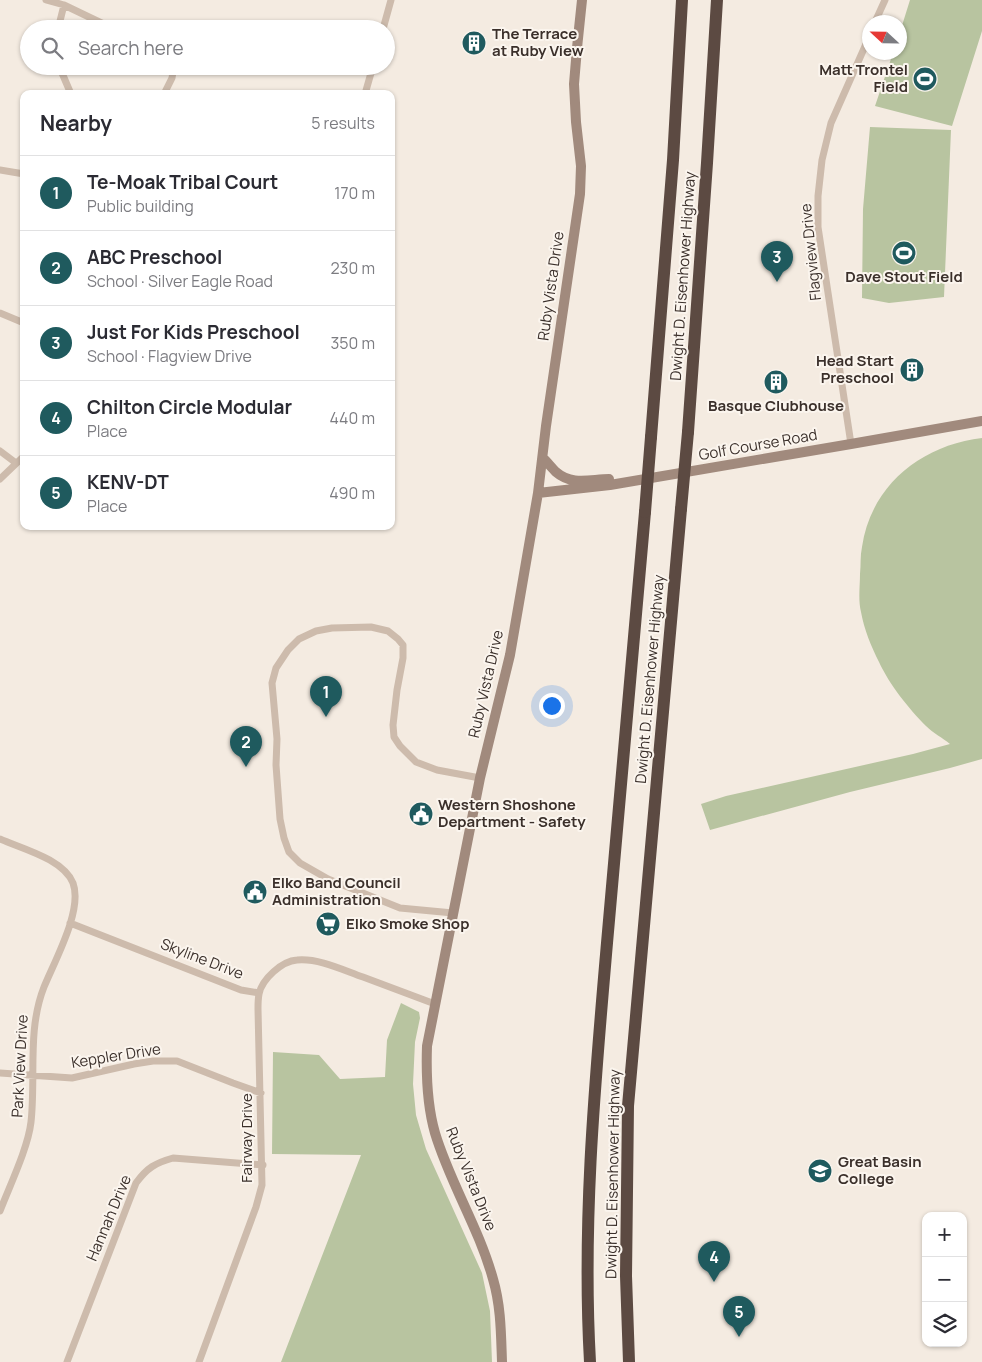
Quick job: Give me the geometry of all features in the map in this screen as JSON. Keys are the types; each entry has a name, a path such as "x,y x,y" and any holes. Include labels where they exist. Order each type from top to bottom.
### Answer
{"highway":[{"name":"Dwight D. Eisenhower Highway","path":"590,1362 588,1330 588,1228 593,1104 645,512 673,160 682,0"},
{"name":"Dwight D. Eisenhower Highway","path":"629,1362 626,1276 628,1106 688,432 717,0"}],"street":[{"path":"46,0 64,5 95,20"},
{"path":"385,20 391,0"},
{"name":"Ruby Vista Drive","path":"502,1362 500,1310 494,1279 434,1132 426,1078 427,1046 480,778 510,654 538,493 580,194 581,166 574,84 582,0"},
{"path":"878,15 885,0"},
{"path":"60,20 64,5"},
{"name":"Flagview Drive","path":"852,444 818,227 818,196 822,160 831,123 862,53"},
{"path":"63,75 69,90"},
{"path":"166,90 172,75"},
{"path":"366,90 370,75"},
{"path":"0,170 20,173"},
{"path":"0,313 20,321"},
{"name":"Golf Course Road","path":"538,493 635,481 982,421"},
{"path":"0,451 16,463"},
{"path":"543,458 557,472 570,480 606,479 635,481"},
{"path":"0,480 20,460"},
{"path":"453,913 400,908 328,879 300,863 289,852 280,819 276,765 277,740 272,683 276,668 288,650 299,639 316,631 332,628 371,627 388,632 403,645 403,658 393,725 394,738 416,762 437,770 480,778"},
{"path":"0,839 54,862 68,874 76,896 70,923"},
{"name":"Skyline Drive","path":"70,923 241,990 259,993 264,982 288,962 307,960 340,968 435,1004"},
{"name":"Park View Drive","path":"0,1211 29,1134 34,1076 32,1053 37,1008 70,923"},
{"name":"Fairway Drive","path":"199,1362 256,1207 262,1185 259,993"},
{"name":"Keppler Drive","path":"0,1073 72,1078 134,1064 154,1061 177,1061 261,1093"},
{"name":"Hannah Drive","path":"67,1362 136,1183 146,1171 159,1162 173,1158 263,1165"}],"green space":[{"name":"Matt Trontel Field","path":"910,0 982,0 982,31 952,126 875,106 891,60 907,60 907,15 905,15"},
{"name":"Dave Stout Field","path":"870,127 951,130 944,297 889,303 862,298 863,209"},
{"path":"982,438 982,759 710,830 701,804 726,796 950,744 929,729 906,704 888,679 876,656 866,631 860,607 861,554 867,525 876,505 888,487 903,472 920,459 939,449 960,442"},
{"path":"401,1003 419,1012 413,1084 416,1115 426,1149 482,1273 490,1311 492,1362 281,1362 361,1155 272,1154 273,1052 319,1055 340,1079 385,1077 387,1040"}],"place":[{"name":"The Terrace at Ruby View","path":"474,43"},
{"name":"Matt Trontel Field","path":"925,79"},
{"name":"Dave Stout Field","path":"904,253"},
{"name":"Just For Kids Preschool","path":"777,282"},
{"name":"Head Start Preschool","path":"912,370"},
{"name":"Basque Clubhouse","path":"776,382"},
{"name":"Te-Moak Tribal Court","path":"326,717"},
{"name":"ABC Preschool","path":"246,767"},
{"name":"Western Shoshone Department - Safety","path":"421,814"},
{"name":"Elko Band Council Administration","path":"255,892"},
{"name":"Elko Smoke Shop","path":"328,924"},
{"name":"Great Basin College","path":"820,1171"},
{"name":"Chilton Circle Modular","path":"714,1282"},
{"name":"KENV-DT","path":"739,1337"}]}
